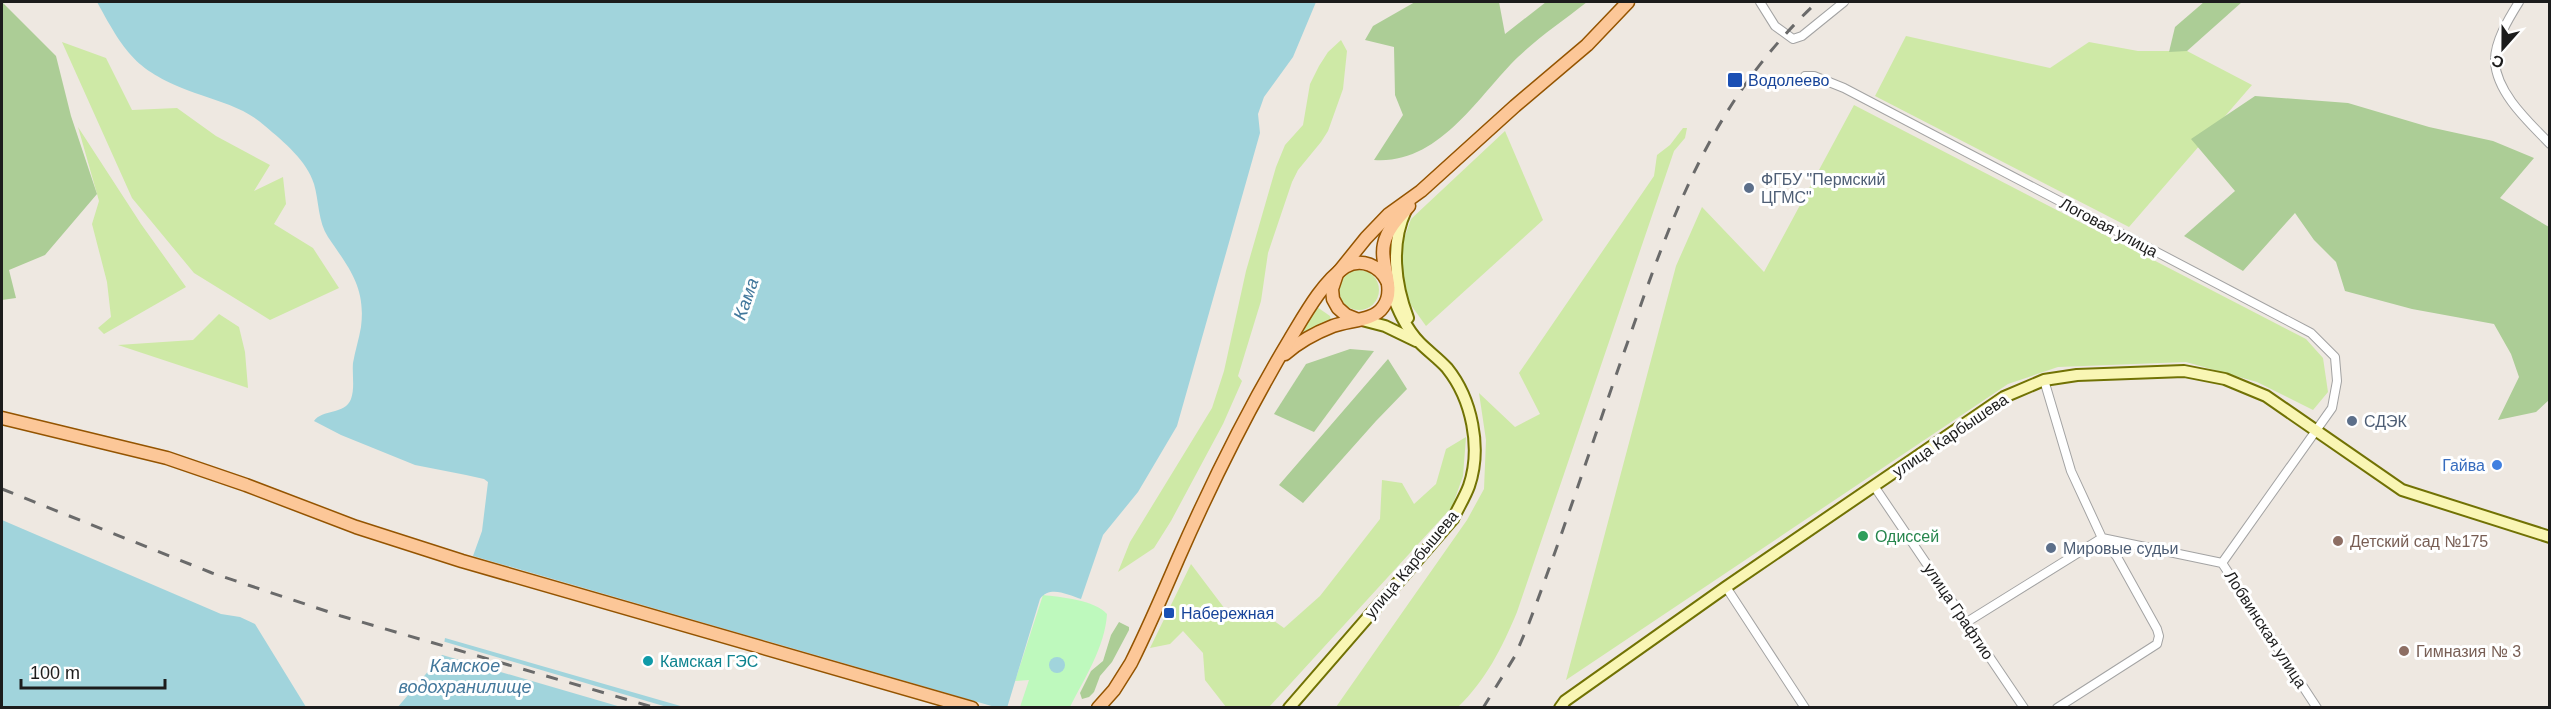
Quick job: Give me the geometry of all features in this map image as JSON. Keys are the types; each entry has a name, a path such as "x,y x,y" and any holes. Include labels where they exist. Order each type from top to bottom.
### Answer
{"main road":[{"path":"1098,708 1114,690 1144,637 1198,516 1275,363 1311,304 1375,228 1421,191 1587,45 1629,2"},
{"path":"1275,363 1305,339 1356,319 1373,316 1382,309 1389,293 1383,260 1385,240 1394,224 1421,191"},
{"path":"1356,319 1342,312 1335,304 1332,289 1337,274 1349,265 1364,263 1378,269 1387,282"},
{"path":"2,418 167,458 246,484 356,527 462,561 972,708"}],"street":[{"path":"1760,2 1774,26 1793,39 1805,34 1844,2"},
{"path":"2519,2 2502,34 2495,61 2506,91 2525,118 2550,144"},
{"name":"Логовая улица","path":"1804,76 1814,76 1844,88 2311,333 2335,357 2337,381 2332,408 2222,563"},
{"path":"1419,342 1405,309 1396,267 1399,233 1405,212 1421,191"},
{"name":"улица Карбышева","path":"1289,708 1453,519 1469,485 1473,432 1466,400 1449,371 1419,342 1400,315 1387,282"},
{"name":"улица Карбышева","path":"1356,319 1385,326 1419,342"},
{"name":"улица Карбышева","path":"1560,708 1566,701 1726,587 2004,397 2044,380 2077,375 2184,371 2225,379 2266,396 2402,490 2550,537"},
{"path":"2044,380 2071,471 2102,538 2117,557 2159,636 2157,644 2057,708"},
{"name":"улица Графтио","path":"1874,486 2024,708"},
{"path":"1967,622 2102,538"},
{"name":"Лобвинская улица","path":"2102,538 2222,563 2317,708"},
{"path":"1726,587 1805,708"}],"green space":[{"path":"2,2 56,56 71,116 97,194 45,255 9,270 16,298 2,300"},
{"path":"1415,2 1499,2 1505,34 1546,2 1587,2 1518,57 1472,108 1438,140 1418,152 1397,159 1374,160 1403,115 1395,95 1394,47 1365,40 1373,26"},
{"path":"2204,2 2242,2 2187,51 2169,52 2175,27"},
{"path":"1906,36 2050,68 2089,42 2138,51 2187,51 2252,85 2129,227 1875,96"},
{"path":"1341,40 1347,51 1343,89 1328,131 1298,170 1292,182 1268,253 1261,301 1238,376 1242,381 1223,424 1154,548 1118,572 1130,542 1212,408 1224,371 1246,271 1276,167 1285,145 1303,125 1310,84 1319,66 1328,52"},
{"path":"62,42 106,58 132,110 177,108 216,136 270,165 254,191 283,177 286,204 274,224 313,248 339,288 270,320 194,273 132,198"},
{"path":"2255,96 2348,103 2429,127 2493,141 2534,158 2500,198 2549,227 2549,400 2536,412 2498,420 2519,377 2511,354 2494,324 2412,309 2345,291 2336,262 2314,240 2295,213 2243,271 2184,236 2235,191 2191,139"},
{"path":"1854,105 2306,339 2323,358 2328,392 2313,410 2257,382 2186,362 2058,367 2008,384 1566,680 1676,266 1702,207 1764,272"},
{"path":"78,127 141,224 186,287 104,334 98,328 111,317 107,282 92,224 99,201"},
{"path":"1683,128 1687,128 1685,138 1674,151 1517,612 1492,663 1477,686 1458,707 1336,707 1467,520 1484,489 1486,440 1479,393 1515,427 1540,414 1519,373 1654,176 1657,155 1670,145"},
{"path":"1505,131 1543,220 1426,326 1408,301 1401,276 1401,248 1411,219"},
{"path":"1359,270 1373,276 1379,290 1373,304 1359,310 1345,304 1339,290 1345,276"},
{"path":"1317,307 1330,316 1331,320 1328,325 1300,336"},
{"path":"219,314 239,327 245,352 248,388 118,345 193,340"},
{"path":"1350,349 1374,351 1314,432 1274,414 1306,364"},
{"path":"1388,359 1407,389 1303,503 1279,485"},
{"path":"1466,437 1463,476 1452,507 1269,707 1226,707 1205,680 1203,653 1183,631 1170,644 1150,648 1191,564 1231,617 1263,613 1284,628 1320,596 1380,519 1382,480 1402,483 1414,504 1436,484 1446,449"},
{"path":"1043,595 1086,602 1102,609 1107,614 1098,651 1070,707 1020,707 1029,680 1015,681"},
{"path":"1119,622 1129,627 1129,630 1112,662 1100,676 1094,692 1082,699 1080,693 1091,671 1103,661 1111,635"}],"water":[{"name":"Кама","path":"97,2 1316,2 1293,57 1264,97 1258,114 1260,133 1177,426 1138,492 1103,535 1081,599 1054,592 1040,599 1007,708 995,707 473,556 482,531 488,482 484,479 415,465 341,435 314,421 322,415 344,408 351,399 353,363 362,313 361,300 354,279 322,225 314,184 306,167 287,145 250,115 180,87 148,70 126,50"},
{"path":"2,520 221,614 240,617 255,624 306,707 2,707"},
{"name":"Камское водохранилище","path":"445,638 684,707 397,708 442,655"},
{"path":"1054,657 1060,657 1065,665 1063,671 1054,673 1049,668 1049,662"}],"pier":[{"path":"442,641 667,707 621,707 439,654"}],"railway":[{"path":"1483,708 1515,656 1529,623 1644,295 1680,203 1700,160 1723,118 1750,78 1781,40 1817,2"},
{"path":"2,489 212,573 341,616 656,708"}],"place":[{"name":"Водолеево","path":"1735,80"},
{"name":"ФГБУ \"Пермский ЦГМС\"","path":"1749,188"},
{"name":"СДЭК","path":"2352,421"},
{"name":"Гайва","path":"2497,465"},
{"name":"Одиссей","path":"1863,536"},
{"name":"Детский сад №175","path":"2338,541"},
{"name":"Мировые судьи","path":"2051,548"},
{"name":"Набережная","path":"1169,613"},
{"name":"Гимназия № 3","path":"2404,651"},
{"name":"Камская ГЭС","path":"648,661"}]}
